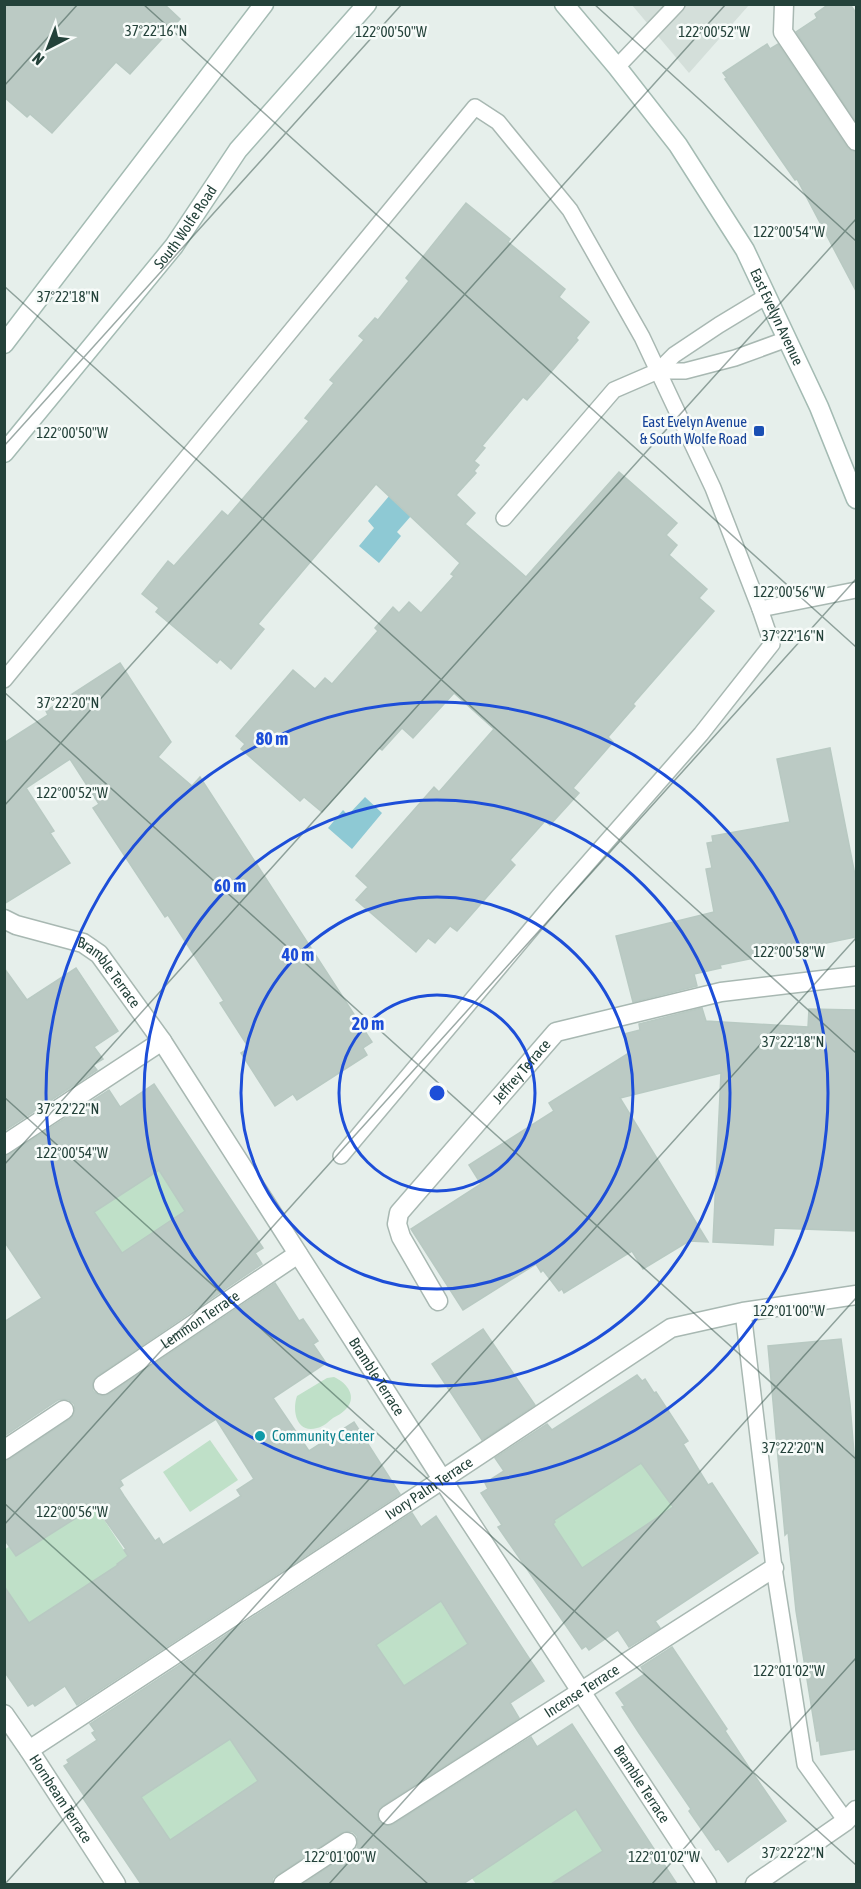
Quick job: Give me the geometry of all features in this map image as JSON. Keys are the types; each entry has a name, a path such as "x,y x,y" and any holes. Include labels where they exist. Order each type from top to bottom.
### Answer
{"street":[{"path":"4,344 264,4"},
{"name":"South Wolfe Road","path":"4,453 174,246 238,150 367,4"},
{"name":"East Evelyn Avenue","path":"564,4 678,145 744,250 819,407 856,499"},
{"path":"784,4 783,32 856,141"},
{"name":"Bramble Terrace","path":"4,919 16,925 84,943 99,954 162,1041 442,1479 707,1884"},
{"name":"Jeffrey Terrace","path":"438,1301 401,1237 397,1224 399,1213 556,1032 721,992 856,976"},
{"path":"4,1145 162,1041"},
{"name":"Lemmon Terrace","path":"103,1385 298,1254"},
{"name":"Ivory Palm Terrace","path":"29,1750 671,1328 743,1312 856,1295"},
{"path":"4,1450 64,1410"},
{"name":"Incense Terrace","path":"388,1815 774,1568"},
{"name":"Hornbeam Terrace","path":"4,1714 116,1884"},
{"path":"755,1884 851,1815"},
{"path":"283,1884 347,1842"}],"lane":[{"path":"617,67 677,4"},
{"path":"4,680 475,107 498,122 570,210 642,337 713,488 772,644 701,734 559,896 342,1156"},
{"path":"504,518 614,390 658,371 674,355 767,296"},
{"path":"658,371 685,371 735,358 787,339"},
{"path":"760,609 856,590"},
{"path":"743,1312 774,1568 805,1764 851,1815"}],"shaded area":[{"path":"632,5 749,5 689,73"}],"green space":[{"path":"155,1163 190,1216 85,1284 51,1234"},
{"path":"334,1377 350,1391 349,1405 321,1427 304,1428 297,1420 295,1408 297,1396 327,1378"},
{"path":"210,1440 238,1480 190,1512 163,1472"},
{"path":"688,1452 703,1477 668,1500 678,1519 588,1576 548,1519 640,1458"},
{"path":"76,1502 95,1506 128,1556 117,1564 124,1575 35,1633 5,1587 4,1550"},
{"path":"437,1596 471,1649 366,1717 333,1666"},
{"path":"223,1729 268,1772 257,1780 264,1792 175,1849 135,1788"},
{"path":"572,1803 607,1857 563,1884 476,1884 468,1873"}],"water":[{"path":"395,489 418,508 397,532 401,536 379,563 359,546 374,528 368,521"},
{"path":"365,797 382,813 352,849 328,828 343,810 348,815"}],"building":[{"path":"4,4 164,4 180,19 130,74 116,62 52,133 30,114 27,117 4,97"},
{"path":"829,4 850,4 856,13 856,122 796,32 817,18 815,14"},
{"path":"767,44 770,49 778,44 847,147 856,152 856,291 797,179 795,180 725,79 727,78 723,73"},
{"path":"466,203 510,239 508,242 565,289 559,297 589,322 576,338 578,340 540,385 527,400 523,397 482,446 485,448 474,461 479,465 474,471 476,473 456,495 475,513 465,524 526,577 619,472 677,523 666,535 677,545 669,555 707,589 699,598 714,611 633,704 635,706 608,737 613,742 573,788 579,793 550,825 545,821 510,860 515,865 457,931 450,926 435,943 428,938 416,952 356,900 368,887 356,876 434,787 439,792 494,729 454,693 413,738 402,728 382,750 379,748 322,812 304,797 300,801 241,749 245,744 236,736 293,670 315,689 325,678 332,684 378,631 375,628 393,607 399,613 409,602 421,613 454,576 451,574 460,563 376,484 258,624 264,629 231,669 220,659 217,663 156,612 159,608 142,594 168,561 174,566 222,511 228,516 309,421 305,418 334,383 330,380 364,340 359,336 375,318 378,320 409,281 406,278"},
{"path":"120,663 171,742 158,757 192,786 200,777 372,1042 363,1048 367,1055 297,1100 293,1094 275,1106 241,1053 249,1048 220,1003 224,1001 168,915 165,917 93,808 99,804 70,759 26,788 54,831 50,833 70,863 4,904 4,743 48,715 46,711"},
{"path":"830,748 856,880 856,937 720,965 721,968 694,974 697,986 633,1002 616,936 714,912 706,869 712,868 707,843 713,842 712,836 790,822 777,759"},
{"path":"4,968 27,1000 76,968 118,1031 94,1047 103,1059 93,1065 97,1070 4,1131"},
{"path":"702,1008 706,1021 808,1027 809,1009 856,1010 856,1231 774,1228 773,1245 713,1242 721,1073 620,1098 708,1242 689,1241 643,1269 632,1251 564,1293 562,1289 559,1291 536,1264 463,1310 411,1229 481,1184 469,1165 554,1111 549,1103 629,1053 624,1034 640,1030 639,1024"},
{"path":"154,1084 263,1248 255,1253 262,1264 97,1376 93,1381 93,1391 104,1396 109,1394 275,1283 299,1321 303,1319 318,1341 313,1344 326,1363 273,1398 309,1451 354,1422 400,1494 77,1705 65,1686 35,1706 33,1703 28,1706 4,1671 4,1586 29,1623 118,1565 128,1556 124,1550 126,1549 95,1506 16,1556 4,1539 4,1461 70,1419 75,1410 74,1404 69,1400 58,1400 4,1436 4,1322 42,1298 4,1241 4,1156 109,1090 120,1107","holes":["159,1170 185,1211 122,1253 94,1212","216,1419 254,1479 237,1490 241,1496 163,1545 159,1538 155,1541 124,1496 119,1488 123,1485 120,1480"]},
{"path":"483,1329 535,1405 482,1440 432,1364"},
{"path":"841,1339 850,1404 856,1478 856,1749 821,1755 796,1611 788,1532 785,1535 768,1346"},
{"path":"637,1375 642,1381 645,1379 688,1441 683,1444 708,1485 712,1483 758,1553 655,1621 660,1628 629,1647 618,1630 589,1650 586,1646 582,1649 498,1527 502,1525 481,1493 488,1489 485,1483 504,1471 495,1458 547,1424 552,1430","holes":["641,1463 673,1507 582,1568 553,1524 554,1520"]},
{"path":"412,1513 421,1527 436,1516 544,1681 510,1703 519,1718 382,1806 377,1815 379,1822 388,1826 394,1824 531,1737 537,1747 572,1724 677,1884 551,1884 603,1851 576,1809 463,1884 303,1884 357,1848 357,1836 347,1831 277,1875 273,1878 272,1884 141,1884 64,1766 69,1763 67,1760 97,1740 90,1724","holes":["441,1601 468,1644 404,1686 376,1645","230,1739 258,1781 170,1840 141,1797"]},
{"path":"672,1647 786,1821 728,1862 719,1849 716,1850 689,1811 691,1809 622,1707 625,1706 616,1693 645,1674 641,1667"}],"place":[{"name":"East Evelyn Avenue & South Wolfe Road","path":"759,431"},
{"name":"Community Center","path":"260,1436"}]}
